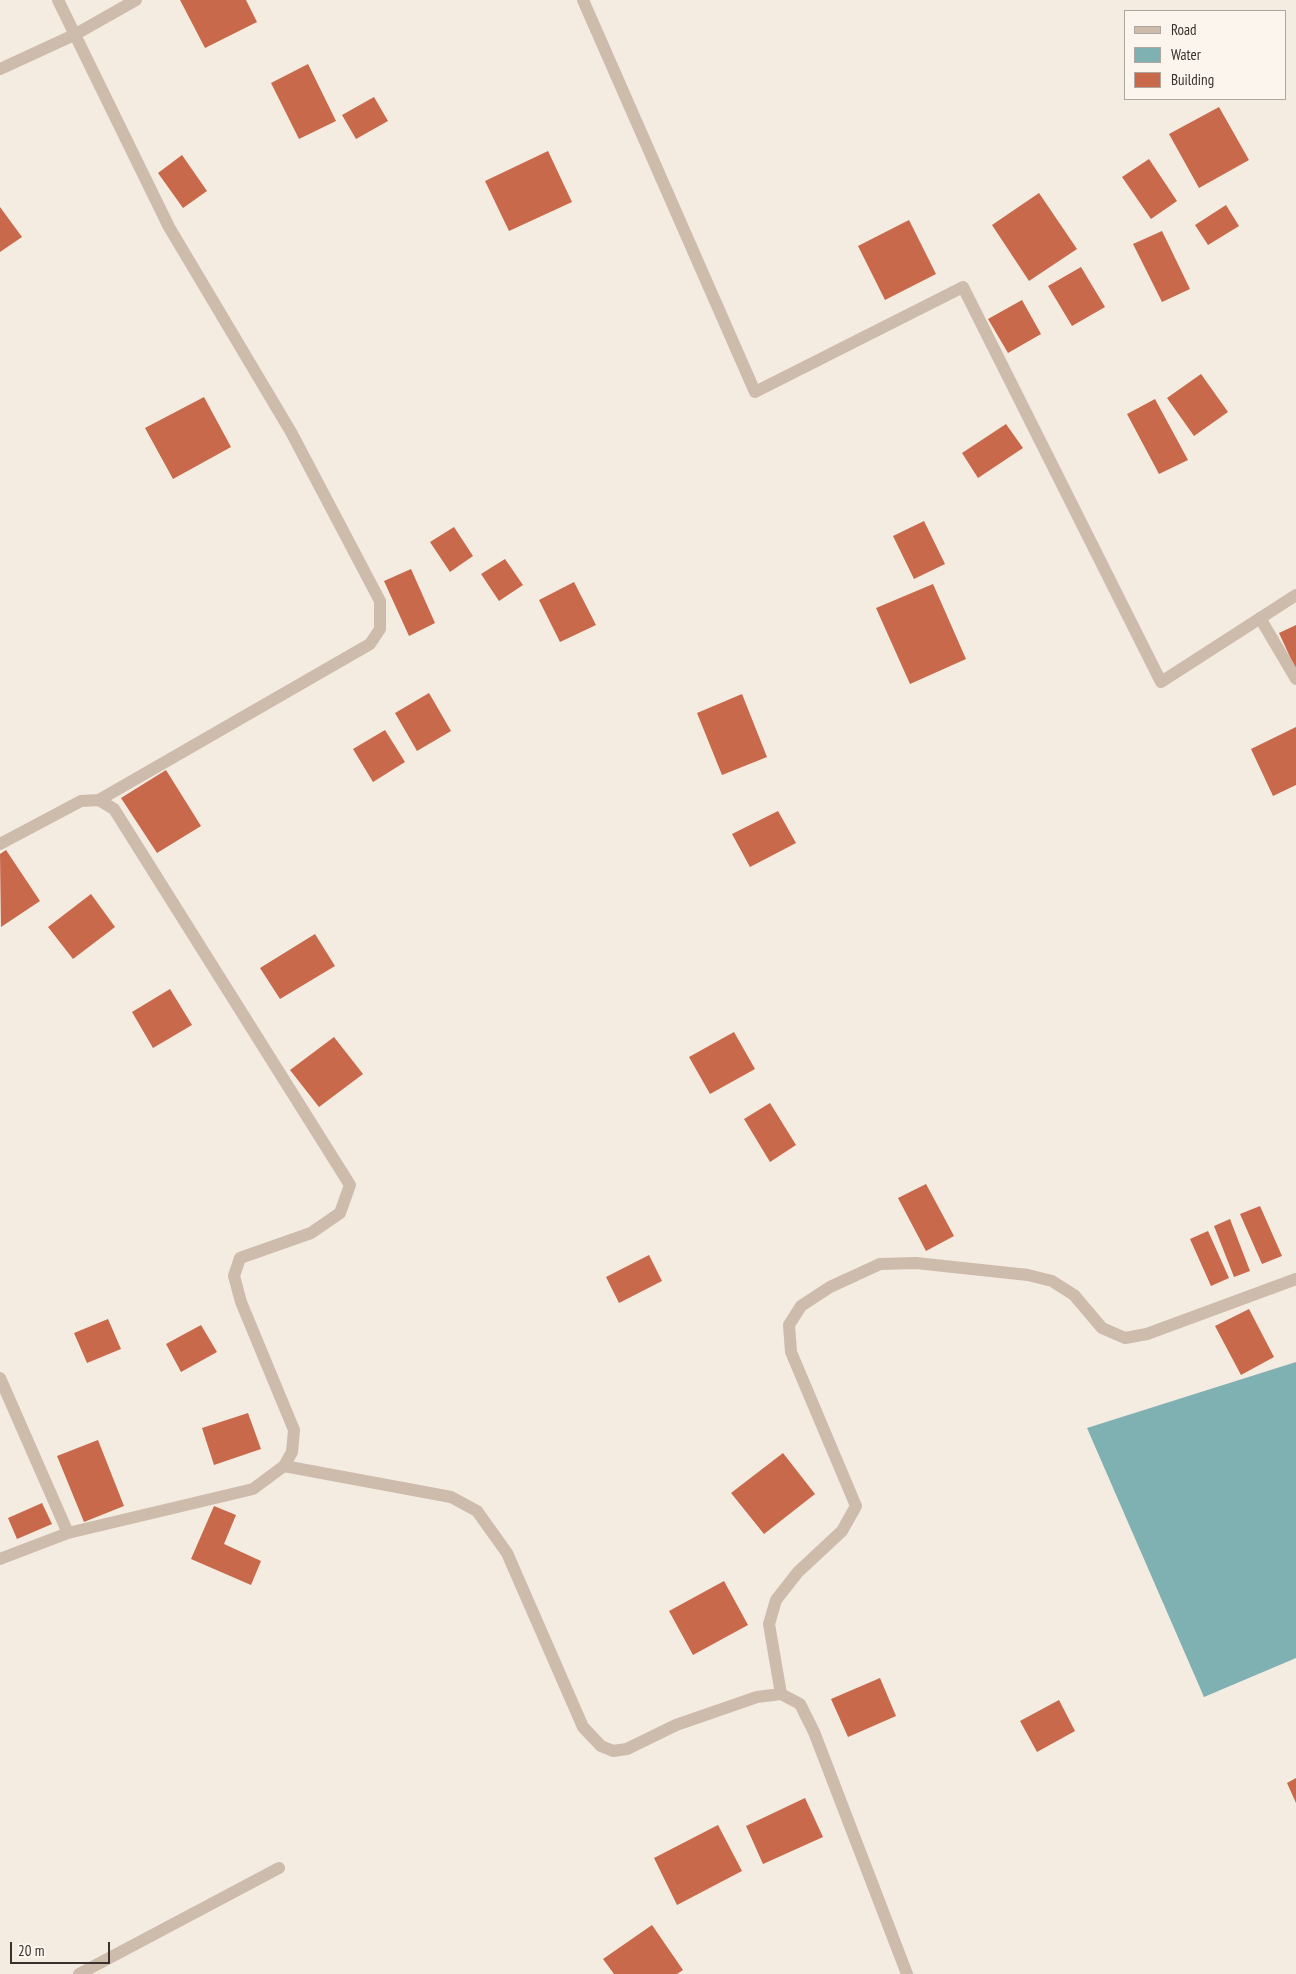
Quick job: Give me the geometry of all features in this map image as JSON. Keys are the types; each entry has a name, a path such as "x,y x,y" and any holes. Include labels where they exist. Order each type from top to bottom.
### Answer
{"street":[{"path":"0,844 81,801 99,800 206,741 370,644 380,629 380,602 291,432 169,227 58,0"},
{"path":"0,69 74,35 136,0"},
{"path":"582,0 755,392 962,287 1161,682 1296,595"},
{"path":"1260,618 1296,679"},
{"path":"0,1559 68,1533 253,1489 284,1466 292,1452 294,1430 241,1302 234,1276 240,1258 311,1232 340,1213 350,1185 114,809 99,800"},
{"path":"781,1694 769,1624 776,1600 798,1572 842,1531 856,1506 792,1352 789,1325 801,1306 830,1287 880,1264 916,1263 1028,1275 1052,1281 1074,1295 1102,1328 1125,1338 1147,1334 1296,1279"},
{"path":"0,1378 68,1533"},
{"path":"284,1466 451,1497 477,1511 507,1553 583,1727 600,1746 613,1751 627,1749 676,1725 748,1700 781,1694 800,1704 814,1732 907,1974"},
{"path":"79,1974 279,1868"}],"water":[{"path":"1296,1362 1296,1658 1204,1697 1087,1428"}],"building":[{"path":"180,0 246,0 257,22 205,48"},
{"path":"308,64 336,121 299,139 271,83"},
{"path":"374,97 388,121 356,139 342,115"},
{"path":"1219,107 1249,160 1199,188 1169,134"},
{"path":"548,151 572,202 509,231 485,181"},
{"path":"182,155 207,191 183,208 158,173"},
{"path":"1149,159 1177,201 1151,219 1122,177"},
{"path":"1039,193 1077,249 1029,281 992,225"},
{"path":"1226,205 1239,226 1208,245 1195,225"},
{"path":"0,207 22,237 0,252"},
{"path":"909,220 936,274 885,300 858,246"},
{"path":"1162,231 1190,289 1162,302 1133,244"},
{"path":"1081,267 1105,307 1072,326 1048,286"},
{"path":"1022,300 1041,334 1008,353 988,319"},
{"path":"1201,374 1228,412 1194,436 1167,398"},
{"path":"204,397 231,447 173,479 145,428"},
{"path":"1155,399 1188,460 1159,474 1127,414"},
{"path":"1006,424 1023,448 978,478 962,453"},
{"path":"924,521 945,564 914,579 893,536"},
{"path":"454,527 473,556 450,572 430,542"},
{"path":"505,559 523,585 499,601 481,574"},
{"path":"411,569 435,623 409,636 384,581"},
{"path":"574,582 596,625 560,642 539,600"},
{"path":"933,584 966,659 910,684 876,608"},
{"path":"1296,625 1296,670 1279,633"},
{"path":"429,693 451,731 417,751 395,713"},
{"path":"742,694 767,757 722,775 697,713"},
{"path":"1296,727 1296,785 1273,796 1251,749"},
{"path":"385,730 405,762 373,782 353,749"},
{"path":"166,770 201,826 157,853 121,798"},
{"path":"778,811 796,843 750,867 732,834"},
{"path":"6,850 40,901 1,927 0,854"},
{"path":"91,894 115,927 73,959 48,927"},
{"path":"315,934 335,966 280,999 260,968"},
{"path":"170,989 192,1025 153,1048 132,1012"},
{"path":"734,1032 755,1069 710,1094 689,1057"},
{"path":"334,1037 363,1074 319,1107 290,1070"},
{"path":"770,1103 796,1145 770,1162 744,1119"},
{"path":"926,1184 954,1236 926,1251 898,1198"},
{"path":"1260,1206 1282,1256 1262,1264 1240,1214"},
{"path":"1230,1219 1250,1271 1234,1277 1214,1226"},
{"path":"1208,1231 1229,1278 1211,1286 1190,1239"},
{"path":"649,1255 662,1281 619,1303 606,1277"},
{"path":"1249,1309 1274,1357 1241,1375 1215,1326"},
{"path":"108,1319 121,1349 87,1363 74,1333"},
{"path":"201,1325 217,1352 181,1372 166,1344"},
{"path":"248,1413 261,1449 214,1465 202,1428"},
{"path":"98,1440 124,1506 84,1522 57,1456"},
{"path":"783,1453 815,1494 764,1534 731,1493"},
{"path":"42,1503 52,1524 17,1539 8,1518"},
{"path":"214,1506 236,1515 224,1544 261,1561 251,1585 191,1559"},
{"path":"724,1581 748,1625 693,1655 669,1611"},
{"path":"880,1678 896,1716 848,1737 831,1699"},
{"path":"1059,1700 1075,1731 1037,1752 1020,1721"},
{"path":"1296,1778 1296,1803 1287,1783"},
{"path":"805,1798 823,1837 763,1864 746,1826"},
{"path":"718,1825 742,1871 677,1905 654,1858"},
{"path":"652,1925 683,1970 677,1974 614,1974 603,1959"}]}
